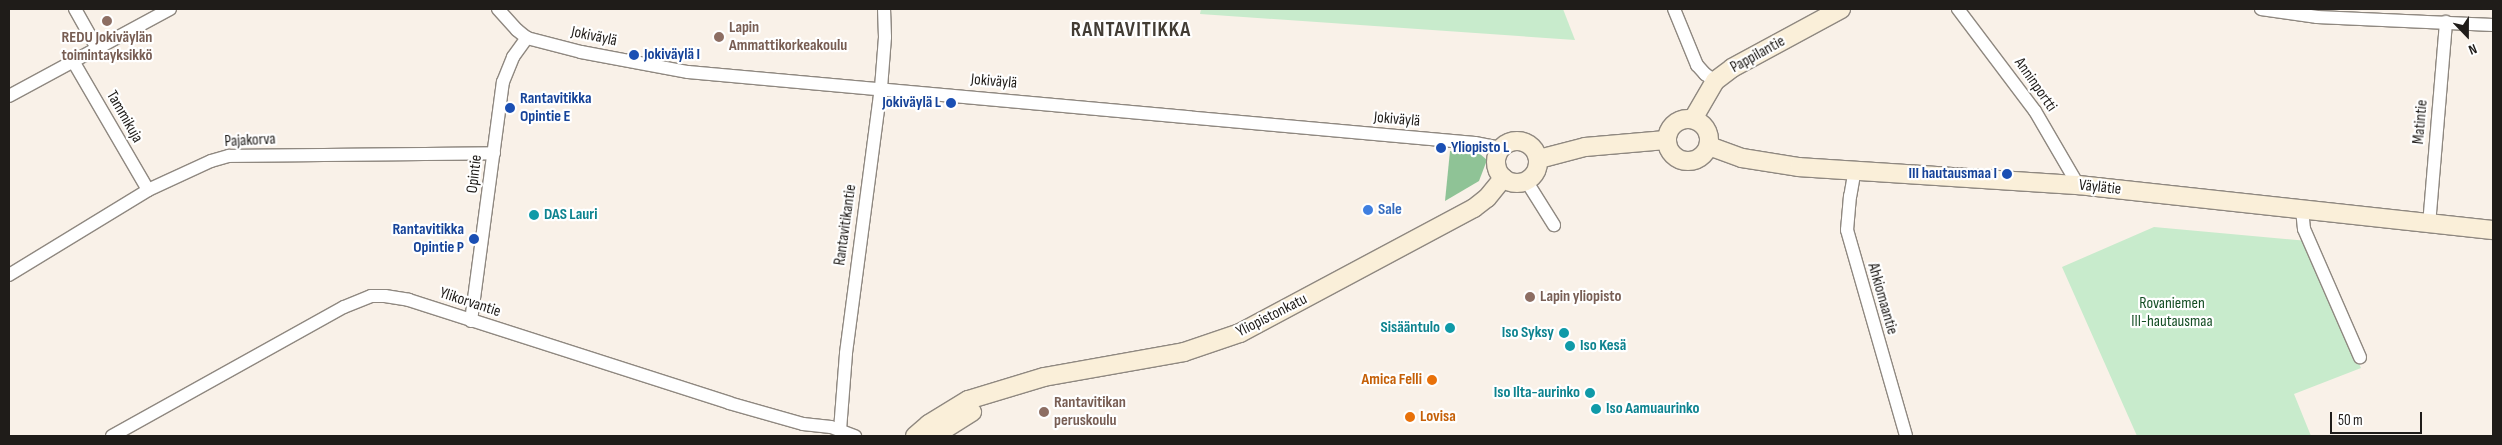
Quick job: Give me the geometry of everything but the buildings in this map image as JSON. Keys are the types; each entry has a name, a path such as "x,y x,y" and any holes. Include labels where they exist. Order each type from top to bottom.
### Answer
{"street":[{"path":"75,9 96,48"},
{"path":"9,96 170,9"},
{"name":"Jokiväylä","path":"498,9 517,30 528,38 582,52 688,72 1476,143 1501,148"},
{"name":"Rantavitikantie","path":"840,430 846,353 881,88 885,37 884,9"},
{"path":"1674,9 1697,65 1715,81"},
{"name":"Pappilantie","path":"1692,119 1715,81 1732,68 1842,9"},
{"name":"Anninportti","path":"1958,9 2035,111 2078,185"},
{"path":"2261,9 2317,17 2493,25"},
{"name":"Matintie","path":"2429,224 2446,22"},
{"name":"Opintie","path":"471,321 504,77 513,57 528,38"},
{"name":"Tammikuja","path":"73,61 148,190"},
{"path":"1685,119 1692,119 1704,126 1710,139 1709,146 1701,157 1688,162 1675,158 1667,147 1666,140 1672,126 1685,119"},
{"path":"1539,159 1585,147 1666,140"},
{"path":"1520,141 1532,147 1539,159 1537,172 1527,182 1514,184 1503,178 1496,167 1501,148 1506,144 1520,141"},
{"name":"Väylätie","path":"1709,146 1742,158 1800,167 1855,169 2078,185 2493,230"},
{"name":"Pajakorva","path":"9,276 148,190 211,161 229,156 494,153"},
{"name":"Ahkiomaantie","path":"1855,169 1850,196 1848,236 1906,436"},
{"name":"Yliopistonkatu","path":"915,436 929,424 968,400 1066,372 1184,352 1266,321 1474,208 1487,198 1503,178"},
{"path":"1527,182 1554,225"},
{"path":"2302,210 2304,229 2360,357"},
{"name":"Ylikorvantie","path":"112,436 344,307 366,298 397,297 729,403 803,424 840,430"},
{"name":"Yliopistonkatu","path":"934,436 1012,388"},
{"path":"840,430 855,436"}],"green space":[{"path":"1201,9 1563,9 1575,40 1200,14"},
{"path":"1450,151 1480,154 1487,160 1479,181 1445,201"},
{"name":"Rovaniemen III-hautausmaa","path":"2154,227 2308,241 2361,368 2294,394 2311,436 2137,436 2062,267"}],"place":[{"name":"REDU Jokiväylän toimintayksikkö","path":"107,21"},
{"name":"Lapin Ammattikorkeakoulu","path":"719,37"},
{"name":"Jokiväylä I","path":"634,55"},
{"name":"Jokiväylä L","path":"951,103"},
{"name":"Rantavitikka Opintie E","path":"510,108"},
{"name":"Yliopisto L","path":"1441,148"},
{"name":"III hautausmaa I","path":"2007,174"},
{"name":"Sale","path":"1368,210"},
{"name":"DAS Lauri","path":"534,215"},
{"name":"Rantavitikka Opintie P","path":"474,239"},
{"name":"Lapin yliopisto","path":"1530,297"},
{"name":"Sisääntulo","path":"1450,328"},
{"name":"Iso Syksy","path":"1564,333"},
{"name":"Iso Kesä","path":"1570,346"},
{"name":"Amica Felli","path":"1432,380"},
{"name":"Iso Ilta-aurinko","path":"1590,393"},
{"name":"Iso Aamuaurinko","path":"1596,409"},
{"name":"Rantavitikan peruskoulu","path":"1044,412"},
{"name":"Lovisa","path":"1410,417"}],"district":[{"name":"RANTAVITIKKA","path":"1131,30"}]}
